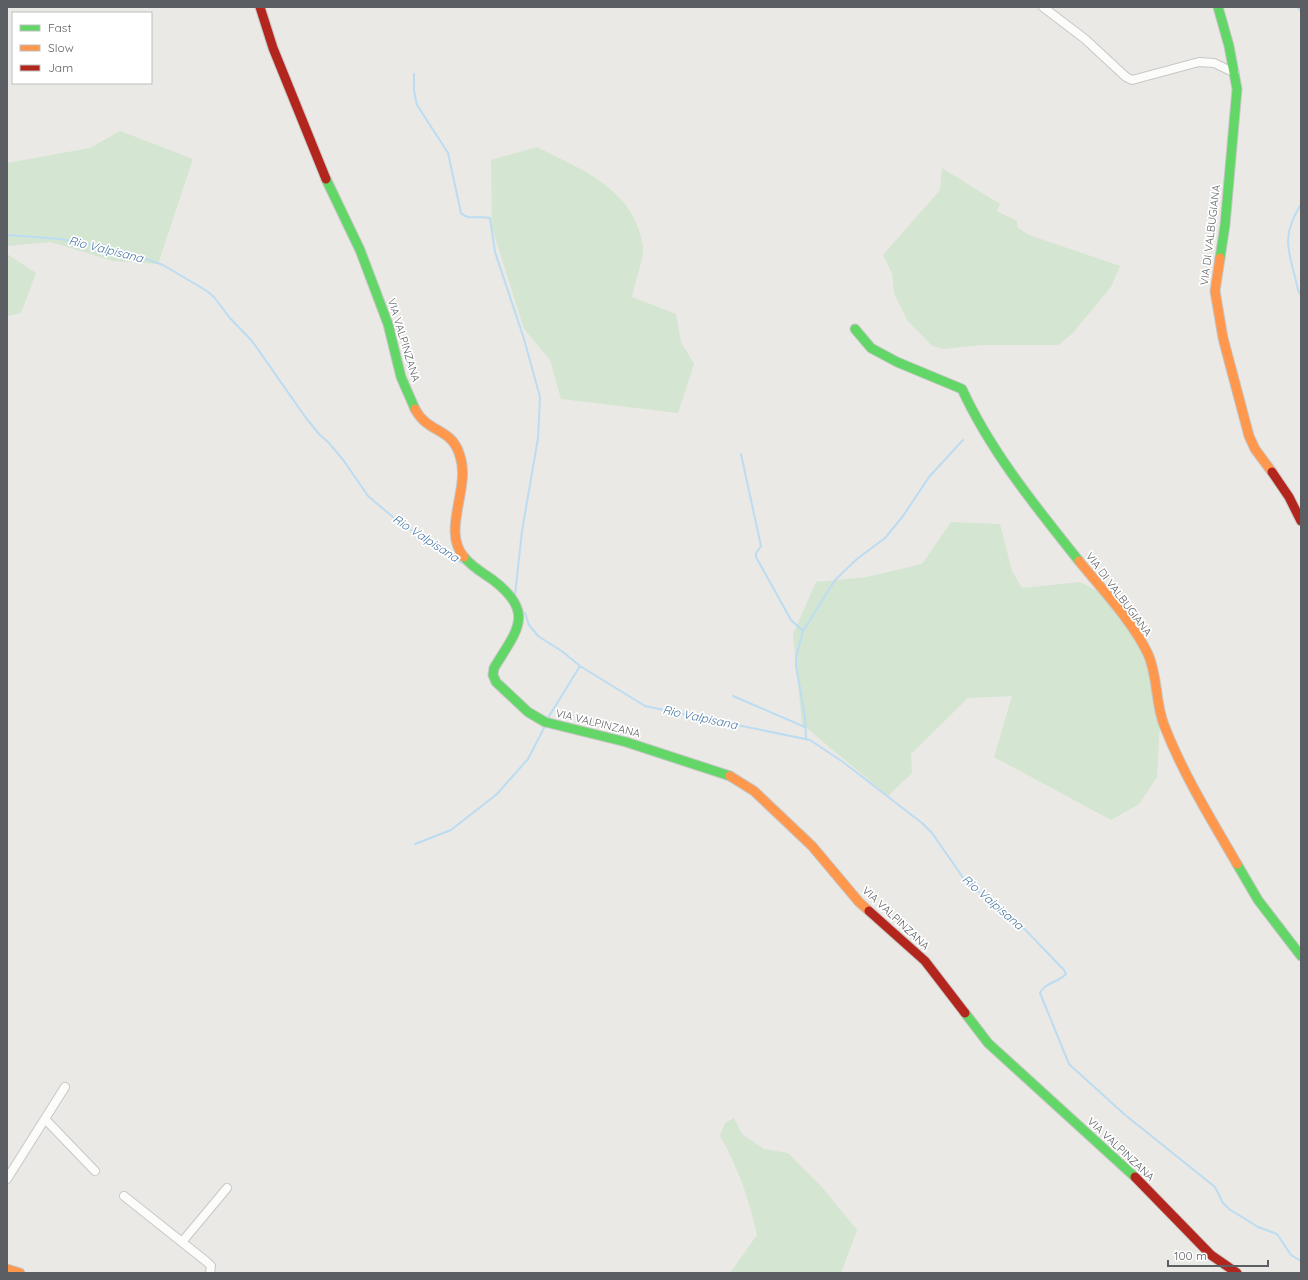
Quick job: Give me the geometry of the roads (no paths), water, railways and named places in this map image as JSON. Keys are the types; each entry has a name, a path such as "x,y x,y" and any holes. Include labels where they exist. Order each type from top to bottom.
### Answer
{"street":[{"name":"VIA VALPINZANA","path":"260,7 273,48 279,58 325,178 360,250 387,320 391,331 393,352 418,418 424,423 443,431 454,441 459,452 463,468 454,536 457,546 468,562 501,586 511,597 520,614 521,621 518,628 494,668 493,675 496,682 528,712 545,722 626,742 715,770 736,778 754,791 784,817 812,846 859,902 925,961 972,1023 1002,1056 1123,1165 1211,1255 1238,1273"},
{"path":"1043,7 1085,39 1126,78 1132,80 1199,62 1214,63 1235,73"},
{"name":"VIA DI VALBUGIANA","path":"1218,7 1235,73 1236,100 1225,224 1216,279 1215,297 1223,338 1249,436 1255,451 1294,504 1301,521"},
{"name":"VIA DI VALBUGIANA","path":"855,329 871,348 897,362 962,390 973,412 1024,492 1132,628 1148,654 1156,684 1163,723 1192,786 1258,900 1301,956"},
{"path":"7,1179 65,1087"},
{"path":"45,1119 96,1171"},
{"path":"182,1242 227,1188"},
{"path":"124,1196 207,1262 211,1266 210,1273"},
{"path":"7,1269 20,1273"}],"waterway":[{"path":"1297,7 1301,11"},
{"path":"414,74 414,91 417,105 448,153 461,213 467,217 490,218 495,252 524,339 540,397 538,438 522,531 515,595"},
{"path":"1301,204 1294,216 1288,237 1290,256 1298,290 1301,296"},
{"name":"Rio Valpisana","path":"7,235 61,239 124,251 163,265 207,291 252,341 306,418 344,461 368,496 400,523 462,563"},
{"path":"806,738 805,718 796,666 796,657 803,631 835,580 857,559 885,538 903,516 929,477 963,440"},
{"path":"741,454 761,546 756,553 756,557 791,620 803,631"},
{"name":"Rio Valpisana","path":"525,613 529,625 538,636 563,652 580,666 645,706 810,740 843,762 922,823 932,833 964,879 1002,912 1014,918 1064,970 1066,974 1063,977 1045,987 1040,993 1069,1064 1124,1114 1215,1187 1223,1203 1229,1209 1258,1227 1277,1234 1291,1255 1301,1261"},
{"path":"548,718 580,666"},
{"path":"733,696 805,727"},
{"path":"415,844 451,830 497,794 528,759 545,726"}]}
